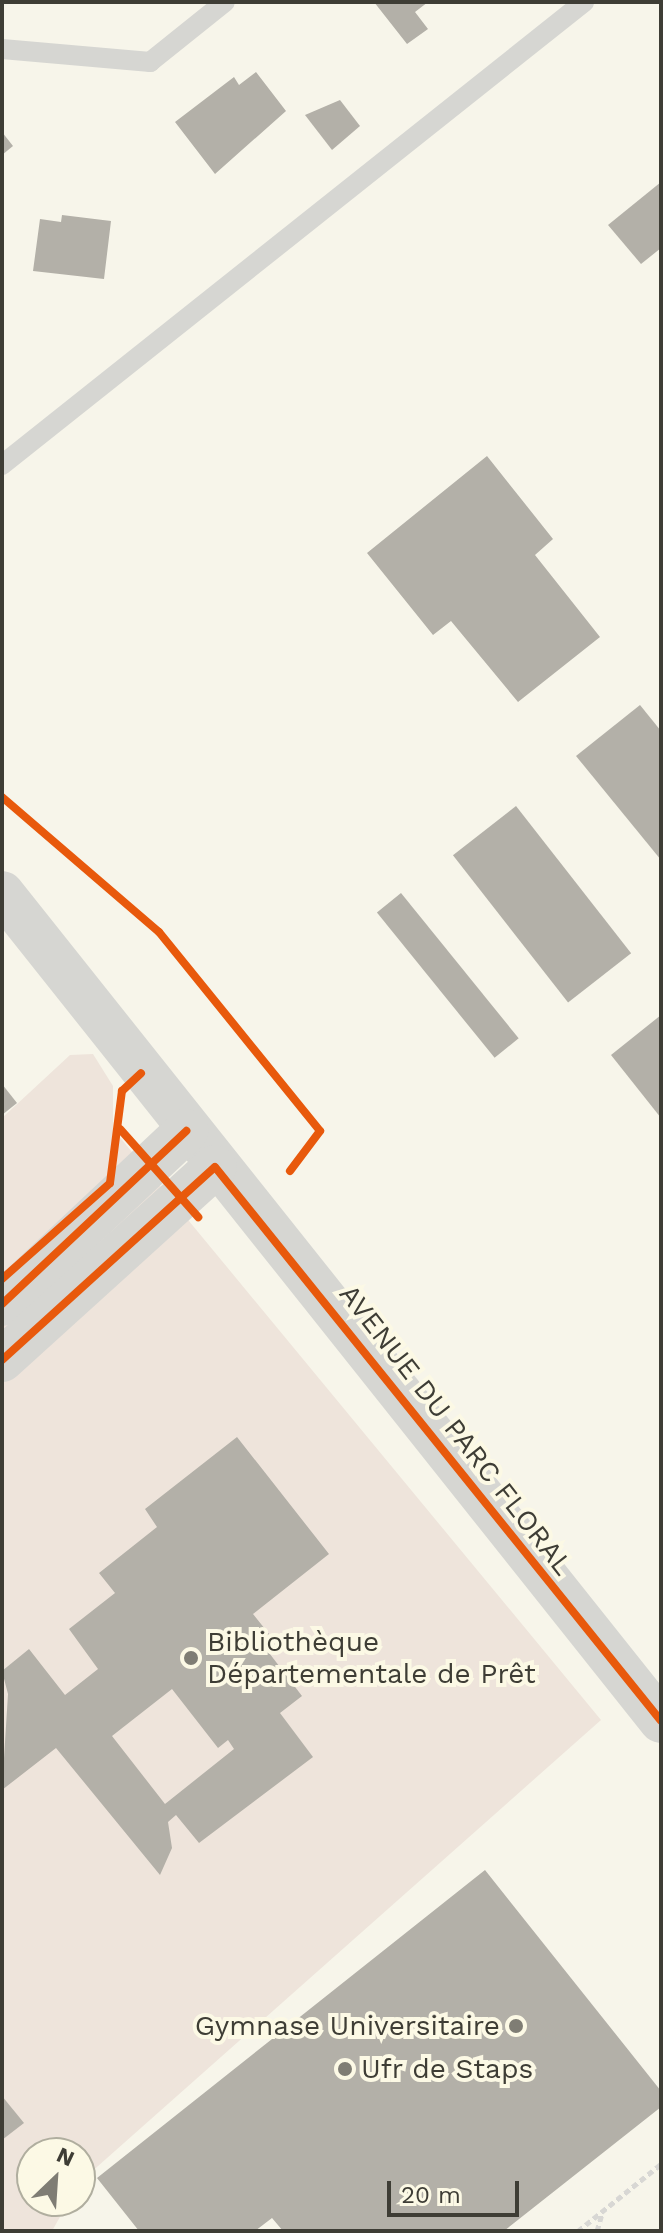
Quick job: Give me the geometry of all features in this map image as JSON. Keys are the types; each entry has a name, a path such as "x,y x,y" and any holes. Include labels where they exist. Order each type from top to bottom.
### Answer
{"main road":[{"name":"AVENUE DU PARC FLORAL","path":"2,893 186,1131 661,1721"},
{"path":"2,1304 186,1131"},
{"path":"2,1360 215,1167"}],"lane":[{"path":"2,49 150,62 225,2"},
{"path":"2,465 584,2"}],"path":[{"path":"578,2231 661,2164"},
{"path":"597,2231 602,2212"}],"shaded area":[{"path":"93,1054 113,1086 113,1129 601,1720 96,2168 96,2137 16,2137 16,2217 60,2217 52,2231 2,2231 2,1118 70,1055"}],"building":[{"path":"374,2 428,2 415,12 428,29 407,44"},
{"path":"256,72 286,111 215,174 175,122 234,77 239,85"},
{"path":"340,100 360,126 332,150 305,115"},
{"path":"2,132 13,146 2,155"},
{"path":"661,182 661,248 641,264 608,225"},
{"path":"62,215 111,221 104,279 33,271 40,219 61,222"},
{"path":"487,456 553,539 535,555 600,637 518,702 451,621 433,635 367,553"},
{"path":"640,705 661,731 661,860 576,756"},
{"path":"516,806 631,953 568,1003 453,855"},
{"path":"401,893 519,1038 495,1058 377,913"},
{"path":"661,1015 661,1118 611,1055"},
{"path":"2,1084 17,1103 2,1115"},
{"name":"Bibliothèque Départementale de Prêt","path":"237,1437 329,1554 253,1614 269,1634 260,1641 302,1696 280,1713 313,1757 199,1843 176,1815 168,1822 172,1848 160,1875 56,1748 2,1790 8,1694 2,1671 29,1649 65,1695 98,1669 69,1629 115,1593 99,1573 157,1527 145,1509","holes":["172,1689 218,1748 228,1740 234,1749 165,1804 112,1736"]},
{"name":"Ufr de Staps","path":"485,1870 661,2091 661,2107 504,2231 283,2231 272,2218 255,2231 139,2231 97,2178"},
{"path":"2,2096 24,2123 2,2140"}],"cycle path":[{"path":"2,797 159,932 320,1131 290,1171"},
{"path":"2,1279 110,1183 122,1091 141,1073"},
{"path":"120,1129 198,1217"},
{"path":"2,1304 186,1131"},
{"path":"2,1360 215,1167 661,1721"}],"place":[{"name":"Bibliothèque Départementale de Prêt","path":"191,1658"},
{"name":"Gymnase Universitaire","path":"516,2026"},
{"name":"Ufr de Staps","path":"345,2069"}]}
